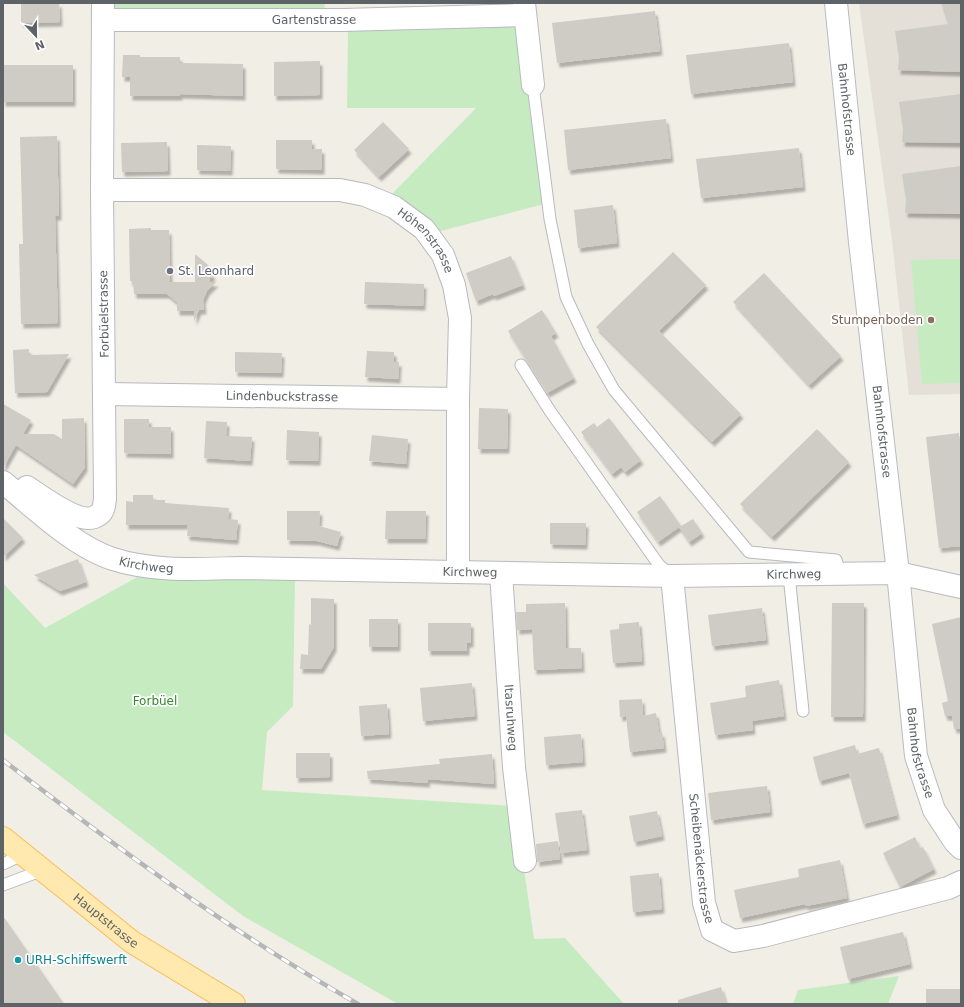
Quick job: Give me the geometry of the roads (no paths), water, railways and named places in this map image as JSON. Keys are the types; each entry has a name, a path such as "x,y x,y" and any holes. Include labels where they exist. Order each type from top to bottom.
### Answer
{"main road":[{"name":"Hauptstrasse","path":"3,838 132,942 222,1000"}],"street":[{"name":"Bahnhofstrasse","path":"836,3 860,242 898,573 916,756 934,810 955,842 961,848"},
{"name":"Gartenstrasse","path":"103,12 343,20 525,9"},
{"path":"525,9 533,85"},
{"name":"Forbüelstrasse","path":"3,475 10,476 68,514 92,518 98,516 103,511 105,499 105,394 102,190 103,12"},
{"name":"Höhenstrasse","path":"102,190 340,190 365,195 394,207 424,229 443,255 454,285 460,318 458,400 458,572"},
{"name":"Lindenbuckstrasse","path":"105,394 458,400"},
{"name":"Kirchweg","path":"3,482 52,523 87,547 112,559 146,566 187,569 672,576 898,573 961,587"},
{"name":"Itasruhweg","path":"501,573 514,766 525,861"},
{"name":"Scheibenäckerstrasse","path":"672,576 704,903 712,930 734,941 763,936 948,888 961,882"}],"lane":[{"path":"533,85 550,219 566,297 588,344 614,390 750,552 836,560 841,574"},
{"path":"521,365 550,411 659,565 672,576"},
{"path":"789,575 803,711"},
{"path":"3,864 24,854"},
{"path":"3,885 43,870"}],"railway":[{"path":"3,760 132,857 221,919 312,977 358,1004"}],"place":[{"name":"St. Leonhard","path":"170,271"},
{"name":"Stumpenboden","path":"931,320"},
{"name":"URH-Schiffswerft","path":"18,960"}],"park label":[{"name":"Forbüel","path":"155,701"}]}
